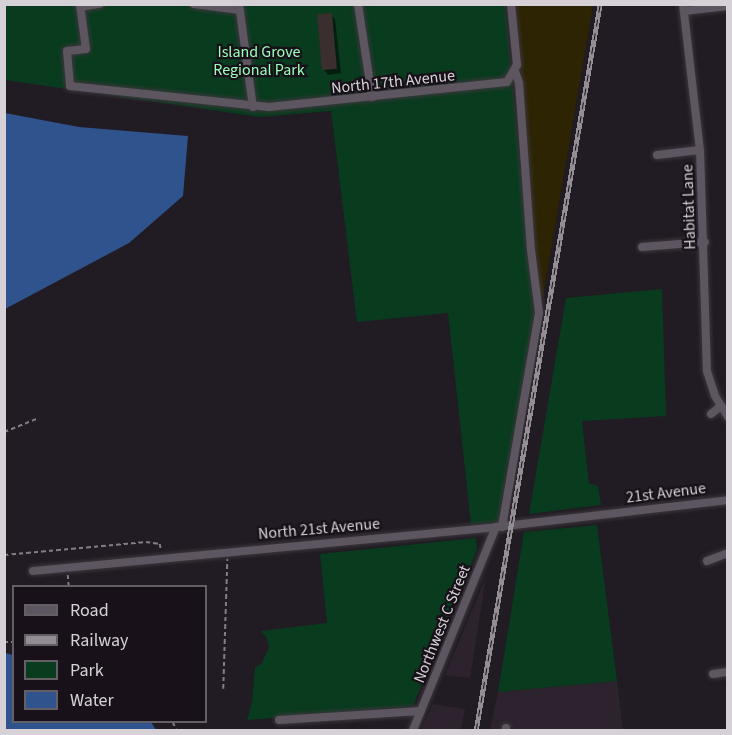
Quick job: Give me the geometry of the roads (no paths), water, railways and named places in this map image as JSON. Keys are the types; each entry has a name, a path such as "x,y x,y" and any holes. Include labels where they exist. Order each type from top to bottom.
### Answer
{"street":[{"path":"80,5 100,4"},
{"path":"194,4 239,7 253,106"},
{"path":"358,4 372,97"},
{"name":"Northwest C Street","path":"414,730 499,527 538,313 519,83 515,71 517,60 511,4"},
{"name":"North 17th Avenue","path":"80,5 86,49 67,51 70,86 269,107 494,85 507,82 515,71"},
{"path":"683,8 728,6"},
{"name":"Habitat Lane","path":"683,8 700,150 705,242 707,371 728,417"},
{"path":"657,155 700,150"},
{"path":"642,248 705,242"},
{"path":"711,414 722,406"},
{"name":"21st Avenue","path":"609,514 728,500"},
{"name":"North 21st Avenue","path":"33,571 162,557 499,527 609,514"},
{"path":"707,561 728,553"},
{"path":"713,674 728,672"},
{"path":"279,720 422,711"}],"water":[{"path":"5,113 79,127 188,136 183,196 129,243 5,309"},
{"path":"5,653 12,655 12,723 152,723 156,730 5,730"}],"railway":[{"path":"476,730 600,4"}],"park label":[{"name":"Island Grove Regional Park","path":"259,61"}]}
